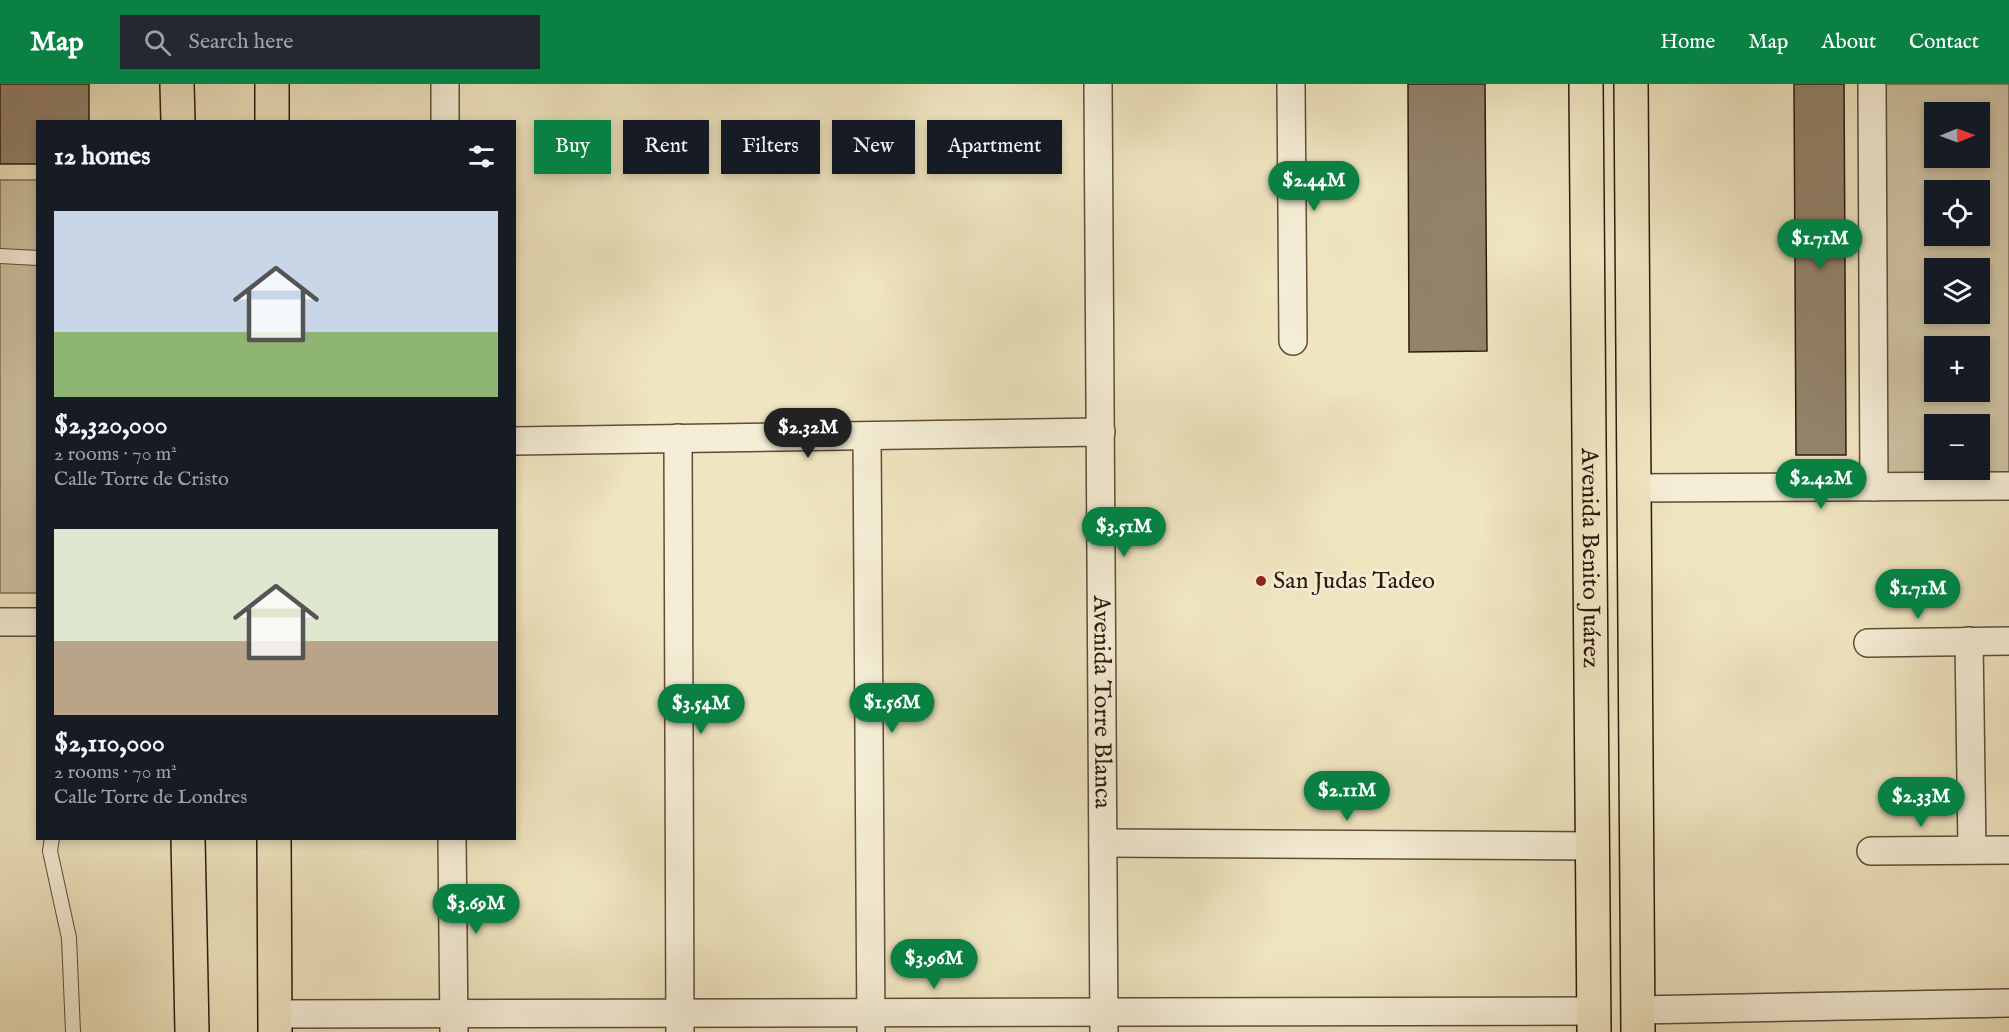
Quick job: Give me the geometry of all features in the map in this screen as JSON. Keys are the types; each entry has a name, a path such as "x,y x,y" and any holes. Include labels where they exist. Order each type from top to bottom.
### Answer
{"main road":[{"path":"177,84 178,120"},
{"path":"272,84 272,120"},
{"name":"Avenida Benito Juárez","path":"1586,84 1594,1021"},
{"name":"Avenida Benito Juárez","path":"1631,84 1638,1021"},
{"path":"1588,248 1600,293 1604,320 1615,456 1623,479 1633,488"},
{"path":"188,840 192,1032"},
{"path":"273,840 275,1023"}],"street":[{"path":"445,84 445,120"},
{"name":"Avenida Torre Blanca","path":"1098,84 1103,1022"},
{"path":"1291,84 1293,341"},
{"path":"1872,84 1874,487"},
{"path":"516,441 1101,432"},
{"path":"867,436 871,1022"},
{"path":"678,438 680,1023"},
{"path":"1633,488 2009,486"},
{"path":"0,622 36,622"},
{"path":"1869,643 2009,641"},
{"path":"1969,642 1972,850"},
{"path":"452,840 454,1023"},
{"path":"1103,843 1591,846"},
{"path":"1871,851 2009,849"},
{"path":"1638,1021 2009,1003"},
{"path":"275,1023 1594,1021"}],"lane":[{"path":"0,256 36,258"},
{"path":"52,840 50,851 69,938 73,1032"}],"shaded area":[{"path":"1884,84 2009,84 2009,475 1990,475 1990,414 1924,414 1924,475 1885,475"},
{"path":"0,180 36,180 36,593 0,593"}],"building":[{"path":"0,84 89,84 89,120 36,120 36,164 0,164"},
{"path":"1408,84 1485,84 1487,351 1409,352"},
{"path":"1794,84 1844,84 1846,455 1796,455"}],"place":[{"name":"San Judas Tadeo","path":"1261,581"}]}
